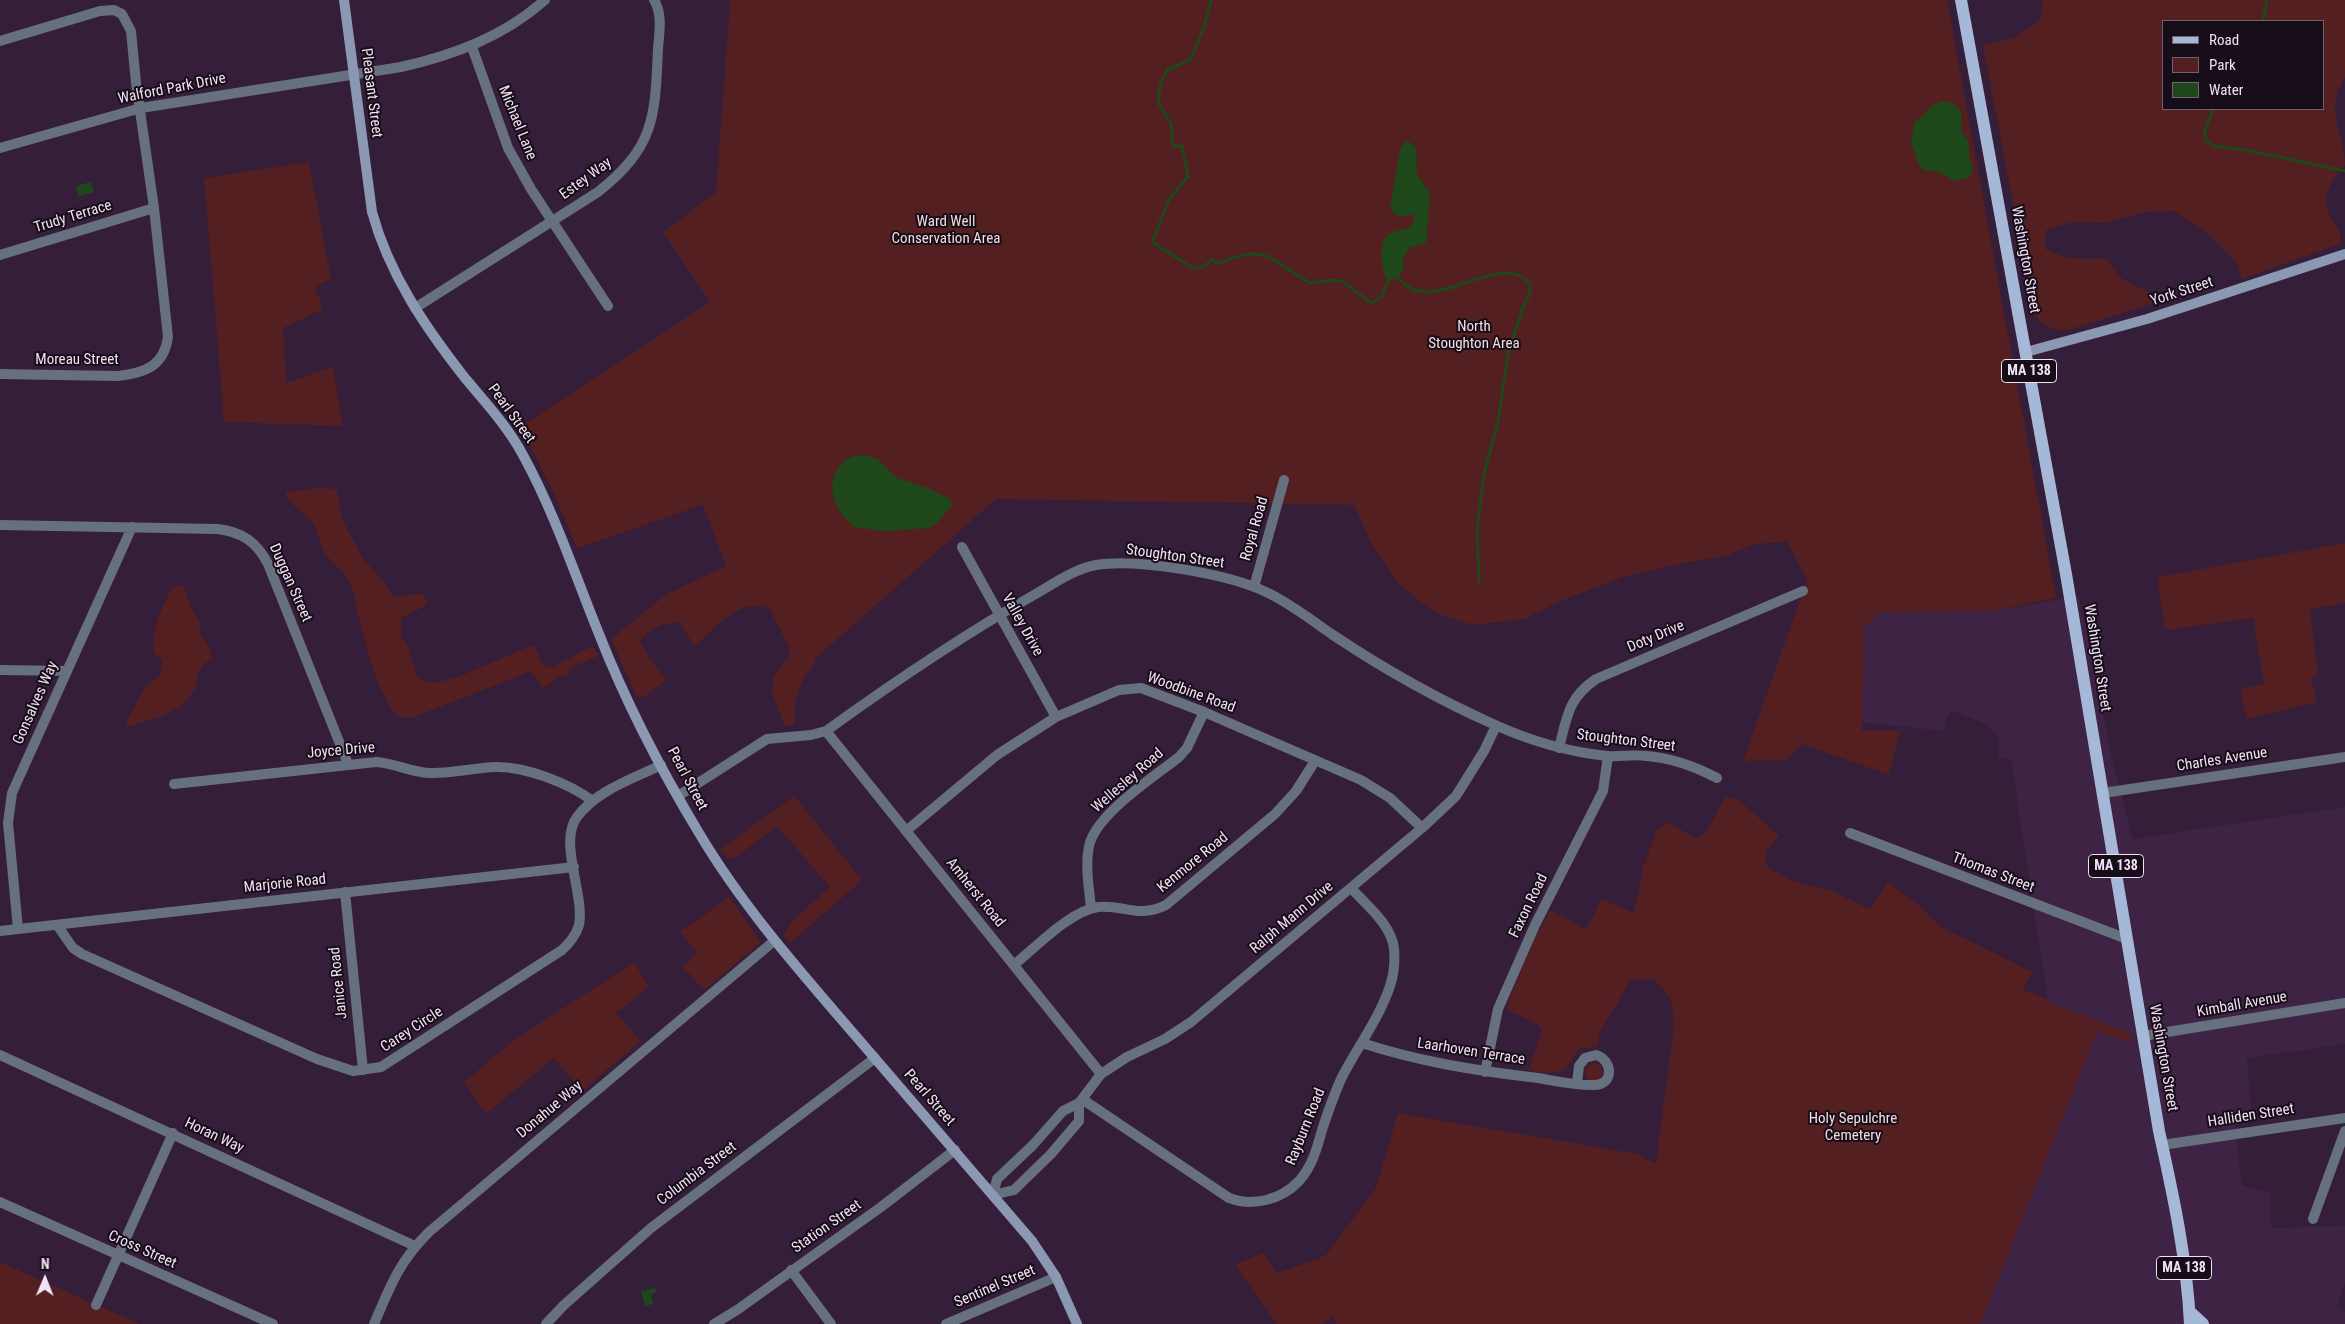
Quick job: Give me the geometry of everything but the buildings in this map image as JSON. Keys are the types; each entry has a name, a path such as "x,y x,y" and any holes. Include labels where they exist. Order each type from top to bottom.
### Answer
{"main road":[{"name":"Pleasant Street","path":"344,0 369,190"},
{"name":"Washington Street","path":"1961,0 2065,565 2143,1036 2175,1214 2190,1324"},
{"name":"Pearl Street","path":"369,190 380,240 391,267 415,308 463,375 511,436 523,455 559,535 600,638 661,765 729,881 774,941 1032,1241 1056,1277 1077,1324"},
{"name":"York Street","path":"2026,352 2147,320 2345,254"},
{"path":"2189,1311 2203,1324"}],"street":[{"path":"354,74 401,68 438,59 472,47 504,30 530,13 545,0"},
{"name":"Estey Way","path":"415,308 598,192 620,175 636,155 648,133 656,102 660,25 657,4 654,0"},
{"path":"0,41 100,10 114,10 126,19 131,31 154,208"},
{"name":"Michael Lane","path":"472,47 508,148 531,189 608,306"},
{"name":"Walford Park Drive","path":"0,148 141,108 354,74"},
{"name":"Moreau Street","path":"0,374 118,376 133,374 160,360 166,348 168,337 154,208"},
{"name":"Trudy Terrace","path":"0,255 154,208"},
{"name":"Royal Road","path":"1254,587 1284,480"},
{"name":"Duggan Street","path":"0,525 218,529 242,535 255,544 268,564 348,764"},
{"name":"Gonsalves Way","path":"18,929 4,820 17,781 132,527"},
{"name":"Valley Drive","path":"962,547 1056,717"},
{"name":"Stoughton Street","path":"678,796 767,739 811,735 826,731 924,661 999,615 1079,570 1095,565 1133,564 1210,573 1254,587 1289,605 1404,679 1453,706 1496,726 1559,748 1608,756 1646,755 1690,764 1717,778"},
{"name":"Doty Drive","path":"1559,748 1572,702 1578,694 1596,679 1803,591"},
{"path":"0,670 67,671"},
{"name":"Woodbine Road","path":"906,831 997,755 1056,717 1119,690 1141,688 1204,712 1361,780 1390,798 1422,828"},
{"name":"Wellesley Road","path":"1091,908 1088,853 1096,829 1107,815 1179,757 1192,739 1204,712"},
{"name":"Ralph Mann Drive","path":"1081,1101 1079,1121 1051,1154 1014,1190 993,1195 997,1179 1033,1145 1063,1111 1081,1101 1100,1074 1191,1022 1422,828 1456,796 1480,758 1496,726"},
{"name":"Amherst Road","path":"826,731 1100,1074"},
{"name":"Faxon Road","path":"1484,1072 1498,1010 1535,925 1603,791 1608,756"},
{"name":"Charles Avenue","path":"2103,793 2345,757"},
{"name":"Kenmore Road","path":"1091,908 1101,907 1142,912 1166,905 1275,814 1296,791 1315,761"},
{"name":"Joyce Drive","path":"174,784 348,764 386,763 418,773 492,767 512,768 572,788 593,801"},
{"name":"Carey Circle","path":"57,925 73,948 82,954 316,1059 341,1069 363,1070 381,1067 562,950 574,938 579,925 571,839 572,826 577,817 593,801 661,765"},
{"name":"Thomas Street","path":"1850,833 2127,939"},
{"name":"Marjorie Road","path":"0,931 574,867"},
{"name":"Rayburn Road","path":"1081,1101 1218,1191 1239,1201 1258,1202 1286,1191 1298,1183 1306,1173 1339,1085 1382,1007 1394,969 1394,947 1390,933 1380,919 1351,888"},
{"name":"Janice Road","path":"345,892 363,1070"},
{"path":"1014,965 1075,916 1091,908"},
{"name":"Donahue Way","path":"374,1324 398,1270 415,1246 774,941"},
{"name":"Kimball Avenue","path":"2143,1036 2345,1003"},
{"name":"Laarhoven Terrace","path":"1362,1043 1422,1061 1484,1072 1577,1084"},
{"name":"Horan Way","path":"0,1055 415,1246"},
{"name":"Columbia Street","path":"546,1324 564,1305 651,1228 875,1058"},
{"name":"Halliden Street","path":"2162,1145 2345,1118"},
{"path":"2313,1219 2345,1131"},
{"path":"96,1305 173,1133"},
{"name":"Station Street","path":"714,1324 737,1310 888,1202 955,1150"},
{"name":"Cross Street","path":"0,1202 273,1324"},
{"path":"791,1270 831,1324"},
{"name":"Sentinel Street","path":"946,1324 1056,1277"}],"shaded area":[{"path":"2079,596 2112,760 2133,839 2345,807 2345,1044 2247,1058 2252,1121 2234,1124 2242,1185 2271,1193 2271,1228 2345,1226 2345,1283 2336,1307 2345,1312 2345,1324 1980,1324 2097,1031 2130,1042 2048,1002 2011,760 1998,757 1999,737 1988,725 1954,711 1947,716 1943,731 1862,722 1864,628 1879,611 1994,611"}],"green space":[{"path":"730,0 1947,0 2056,598 1994,611 1879,612 1864,628 1862,731 1900,730 1889,775 1801,744 1787,760 1743,761 1807,580 1787,542 1754,544 1723,557 1689,562 1623,577 1558,602 1524,619 1473,625 1441,615 1418,600 1398,583 1373,547 1354,505 996,499 816,658 804,678 797,695 795,725 784,725 772,693 773,676 790,655 788,645 770,609 759,606 738,610 728,616 695,647 679,622 662,625 647,633 640,642 650,659 667,680 642,698 637,697 611,639 667,594 726,566 703,505 577,548 552,489 520,427 710,302 663,232 716,192"},
{"path":"2043,0 2345,0 2345,77 2339,90 2335,111 2345,165 2332,182 2326,197 2329,213 2340,232 2340,244 2242,279 2235,261 2209,235 2174,211 2147,212 2104,223 2073,222 2046,230 2045,249 2067,258 2107,259 2121,278 2157,297 2160,301 2065,331 2051,328 2044,324 2034,314 1983,45 2013,38 2040,21"},
{"path":"309,162 331,279 315,287 323,309 283,328 286,383 333,367 343,426 224,422 204,178"},
{"path":"317,488 337,489 342,519 364,560 381,578 393,596 424,595 428,604 402,618 401,635 410,651 417,677 427,682 449,679 534,645 543,665 551,668 592,646 599,656 574,666 566,677 561,675 547,686 541,687 536,677 529,672 414,717 398,717 384,696 374,670 349,581 326,554 312,521 286,497 286,492"},
{"path":"2345,543 2345,603 2310,609 2318,675 2311,677 2317,702 2246,719 2241,689 2264,684 2253,618 2165,630 2157,577"},
{"path":"176,585 184,587 190,607 200,622 200,632 210,650 212,660 203,664 198,674 196,688 181,707 162,716 127,727 125,725 145,687 160,676 162,660 154,651 154,636 163,606"},
{"path":"795,796 862,880 790,943 784,935 793,920 830,887 777,826 735,858 727,858 720,849"},
{"name":"Holy Sepulchre Cemetery","path":"1726,796 1740,801 1779,836 1765,852 1767,867 1791,880 1832,891 1870,909 1888,882 1917,904 1941,927 2033,972 2022,989 2047,999 2048,1002 2130,1033 2131,1043 2097,1031 1980,1324 1336,1324 1333,1317 1323,1324 1277,1324 1235,1265 1263,1253 1277,1273 1325,1256 1376,1188 1398,1113 1637,1154 1656,1164 1674,1025 1671,999 1654,979 1631,980 1599,1034 1597,1046 1579,1049 1565,1070 1548,1073 1528,1070 1542,1032 1539,1025 1508,1010 1509,1000 1535,937 1551,910 1586,929 1602,899 1634,913 1643,868 1656,830 1668,822 1696,839 1706,833"},
{"path":"729,897 761,942 704,990 682,966 697,953 680,932"},
{"path":"634,962 649,987 616,1013 641,1041 582,1091 554,1058 486,1114 464,1082 513,1041"},
{"path":"1594,1063 1600,1066 1603,1072 1600,1078 1594,1081 1588,1078 1585,1072 1588,1066"},
{"path":"0,1262 140,1324 0,1324"}],"water":[{"path":"1943,101 1950,102 1960,111 1962,120 1961,131 1969,142 1969,157 1973,167 1971,175 1967,178 1954,181 1939,172 1924,170 1918,164 1911,142 1914,124 1933,105"},
{"path":"1408,141 1416,147 1417,175 1430,193 1426,243 1409,248 1403,259 1404,269 1395,279 1388,280 1384,273 1382,260 1384,240 1390,234 1409,228 1414,220 1414,215 1398,216 1390,209 1400,150 1405,142"},
{"path":"91,182 94,192 78,196 76,186"},
{"path":"864,455 878,459 897,478 926,487 950,499 952,501 951,507 935,525 928,528 884,531 854,527 837,506 832,488 833,480 840,465 855,456"},
{"path":"655,1288 656,1292 651,1295 653,1304 645,1306 641,1291"}],"waterway":[{"path":"1211,0 1204,27 1190,60 1168,69 1160,85 1158,103 1171,124 1173,146 1182,146 1188,176 1169,200 1152,242 1193,268 1203,267 1213,259 1217,264 1248,254 1258,254 1276,261 1311,283 1334,280 1342,281 1371,303 1381,298 1388,280 1398,276 1411,288 1427,292 1445,289 1501,273 1517,275 1530,284 1530,293 1508,354 1498,422 1484,474 1477,529 1479,582"},
{"path":"2263,20 2267,0"},
{"path":"2213,110 2204,133 2207,141 2214,146 2246,150 2345,171"}],"park label":[{"name":"Ward Well Conservation Area","path":"946,230"},
{"name":"North Stoughton Area","path":"1474,336"}]}
